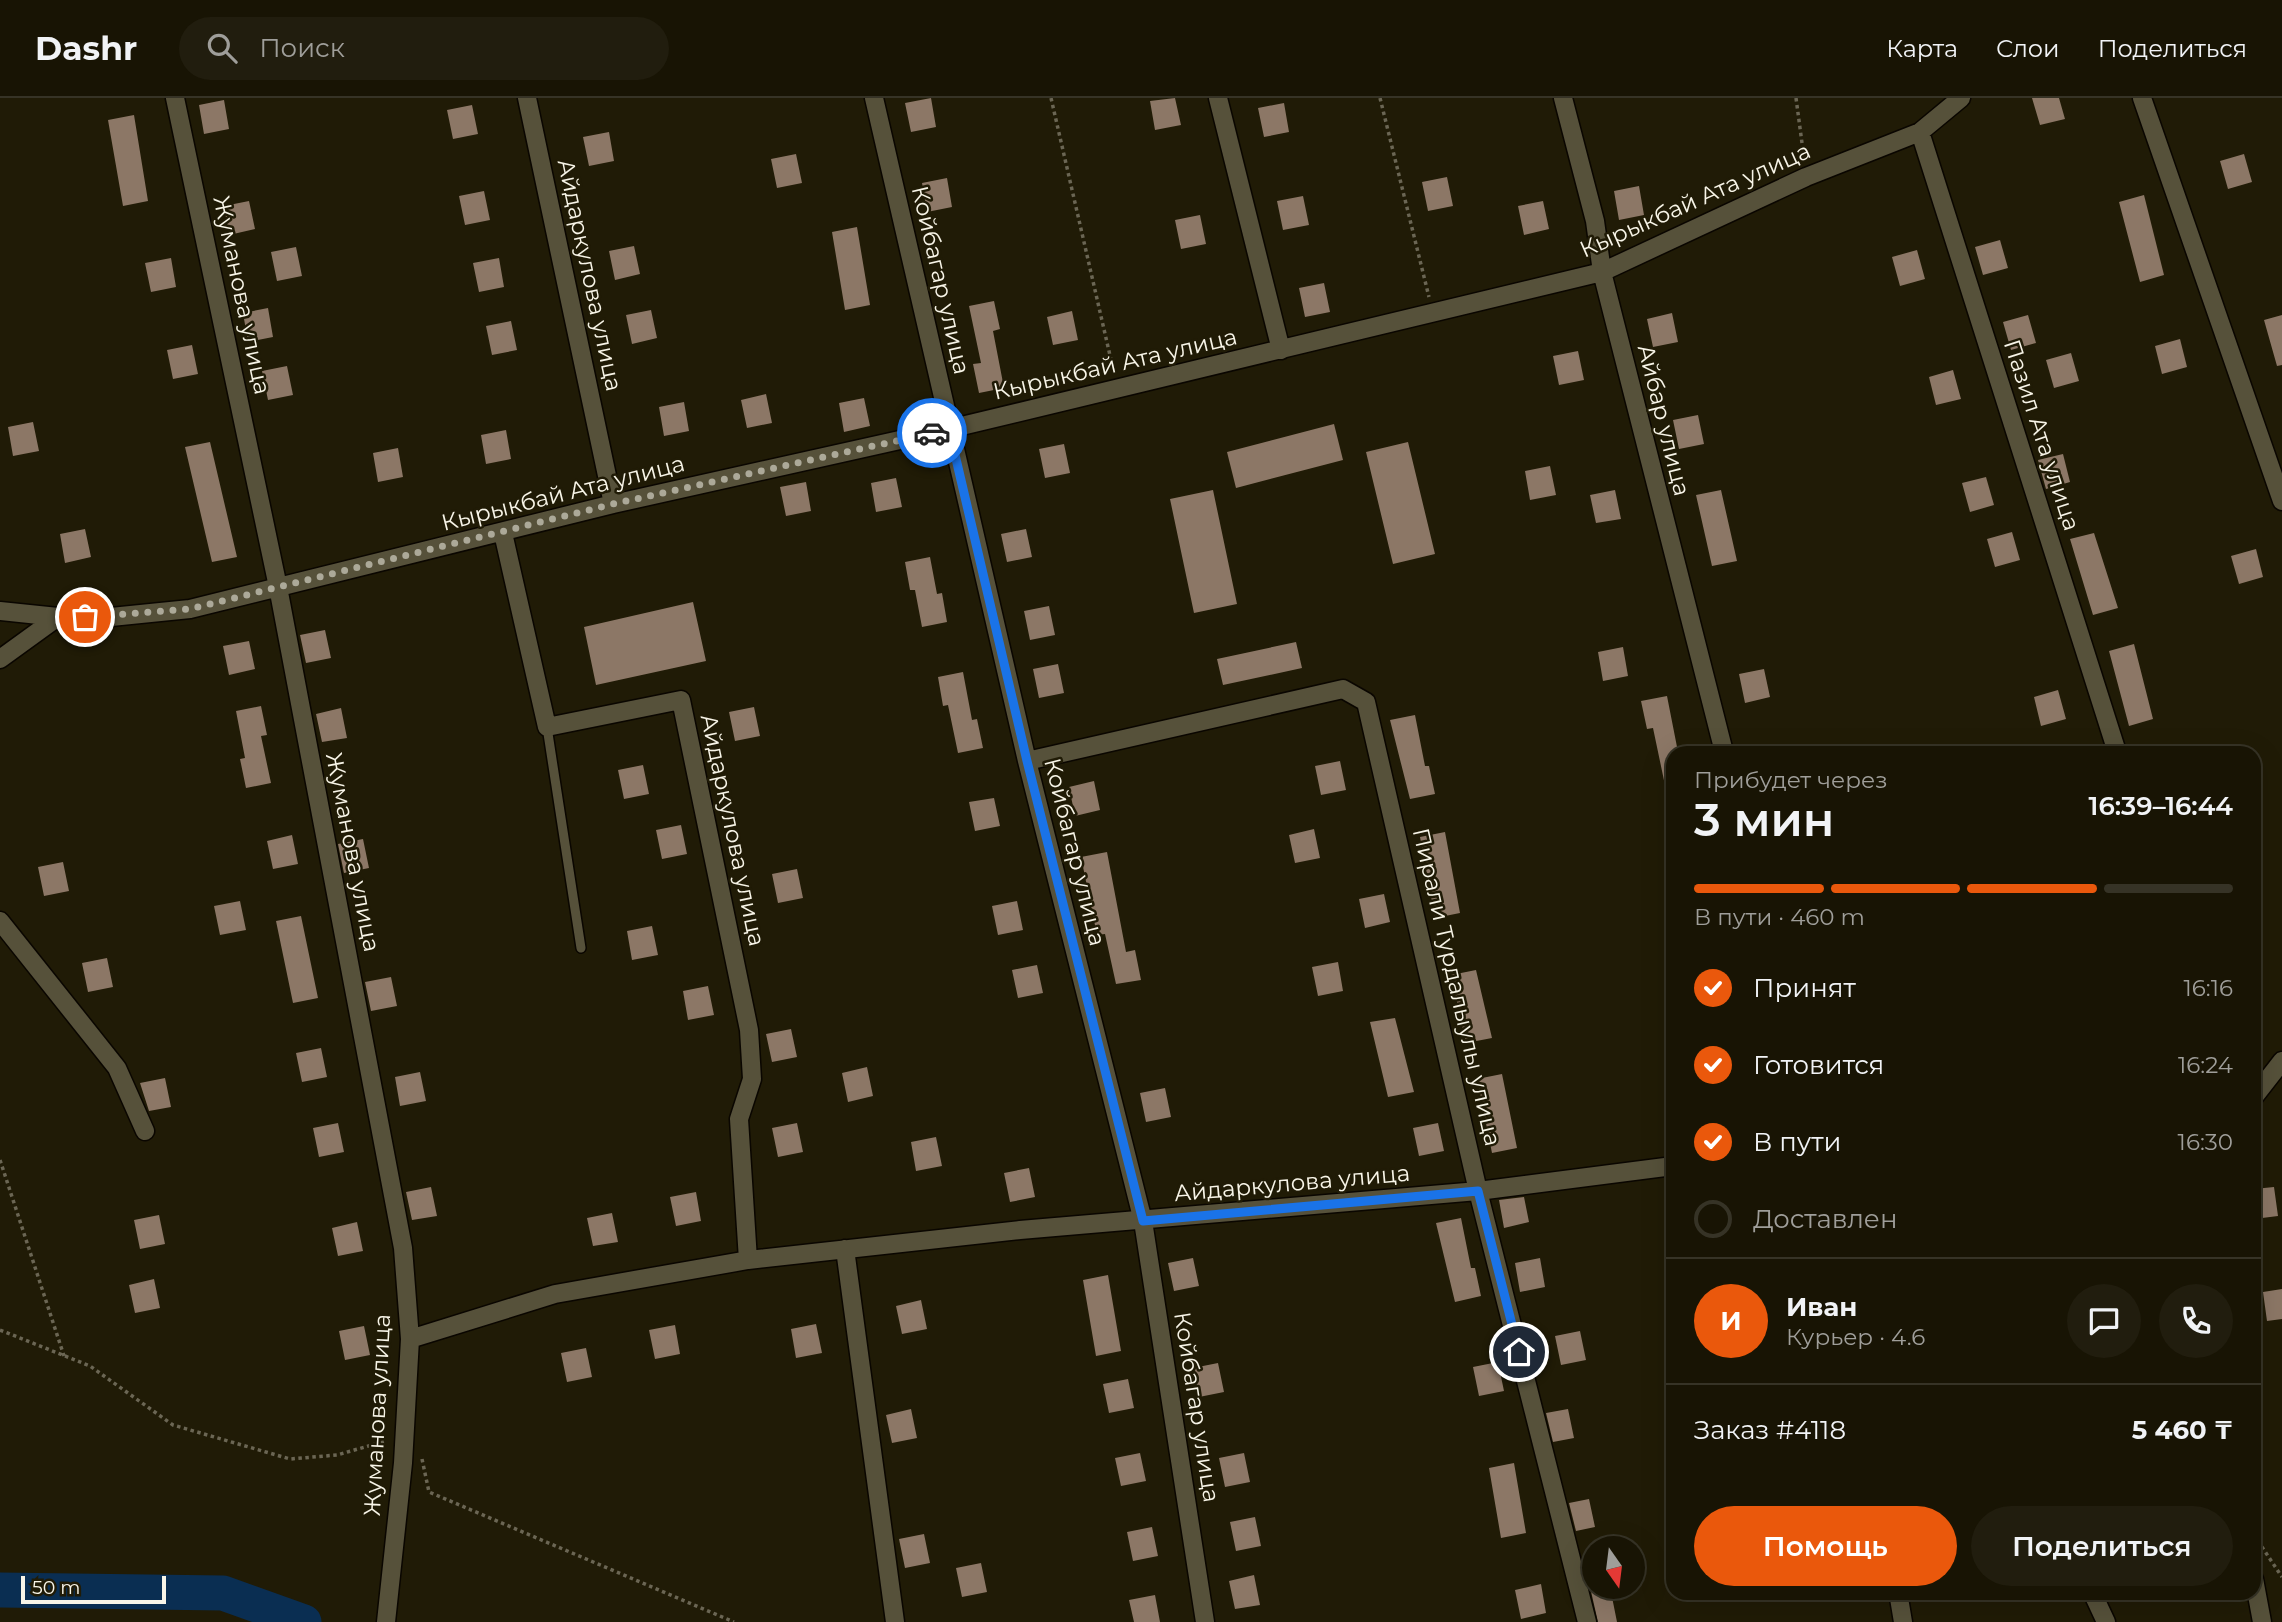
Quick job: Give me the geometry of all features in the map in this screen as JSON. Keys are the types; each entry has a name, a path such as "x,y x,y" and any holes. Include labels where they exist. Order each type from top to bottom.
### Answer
{"street":[{"name":"Жуманова улица","path":"175,98 278,587 403,1248 410,1339 403,1463 386,1622"},
{"name":"Айдаркулова улица","path":"527,98 613,504"},
{"name":"Койбагар улица","path":"874,98 1027,761 1143,1221 1205,1622"},
{"path":"1218,98 1280,350"},
{"name":"Айбар улица","path":"1563,98 1595,221 1602,272 1722,746"},
{"name":"Кырыкбай Ата улица","path":"0,611 58,617 111,617 190,609 613,504 949,429 1602,272 1806,177 1920,132 1946,105 1961,98"},
{"path":"2142,98 2282,501"},
{"name":"Пазил Ата улица","path":"1920,132 2116,746"},
{"path":"503,533 547,727"},
{"path":"0,659 58,617"},
{"name":"Пирали Турдалыулы улица","path":"1027,761 1343,689 1366,702 1478,1191 1587,1622"},
{"name":"Айдаркулова улица","path":"547,727 681,700 749,1030 752,1079 739,1119 748,1260"},
{"path":"0,921 117,1068 145,1131"},
{"path":"2261,1088 2282,1061"},
{"name":"Айдаркулова улица","path":"410,1339 555,1294 748,1260 1020,1230 1478,1191 1666,1167"},
{"path":"845,1249 895,1622"},
{"path":"1899,1600 1903,1622"},
{"path":"2096,1600 2106,1622"},
{"path":"2258,1600 2262,1622"}],"lane":[{"path":"547,727 581,948"}],"path":[{"path":"1051,98 1118,389"},
{"path":"1380,98 1433,313"},
{"path":"1796,98 1806,177"},
{"path":"0,1160 64,1356"},
{"path":"0,1330 90,1366 173,1424 290,1458 337,1455 405,1436 421,1453 429,1492 734,1622"},
{"path":"2261,1546 2282,1577"}],"building":[{"path":"931,98 936,127 911,132 905,103"},
{"path":"1175,98 1181,125 1155,130 1150,101"},
{"path":"2032,98 2059,98 2065,119 2040,125"},
{"path":"224,100 229,129 204,134 199,105"},
{"path":"1284,103 1289,132 1264,137 1258,108"},
{"path":"472,105 478,134 453,139 447,110"},
{"path":"134,115 148,201 123,206 108,120"},
{"path":"609,132 614,161 589,166 583,137"},
{"path":"796,154 802,183 777,188 771,159"},
{"path":"2244,154 2252,182 2228,189 2220,161"},
{"path":"1447,177 1453,206 1428,211 1422,182"},
{"path":"947,178 952,207 927,212 922,183"},
{"path":"1639,186 1644,215 1619,220 1614,191"},
{"path":"484,191 490,220 465,225 459,196"},
{"path":"2144,195 2164,275 2140,282 2119,202"},
{"path":"1303,196 1309,225 1283,230 1277,201"},
{"path":"249,201 255,229 229,235 224,206"},
{"path":"1543,201 1549,229 1524,235 1518,206"},
{"path":"1200,215 1206,244 1181,249 1175,220"},
{"path":"857,227 870,305 845,310 832,232"},
{"path":"2000,240 2008,268 1983,275 1975,247"},
{"path":"634,246 640,274 615,280 609,251"},
{"path":"296,247 302,276 277,281 271,252"},
{"path":"1917,250 1925,279 1900,286 1892,257"},
{"path":"171,258 176,287 151,292 145,263"},
{"path":"499,258 504,287 479,292 473,263"},
{"path":"1324,283 1330,312 1305,317 1299,288"},
{"path":"994,301 1000,329 993,331 1004,388 979,393 973,364 981,363 969,306"},
{"path":"268,308 273,337 248,342 243,313"},
{"path":"651,310 657,338 632,344 626,315"},
{"path":"1072,311 1078,340 1053,345 1047,317"},
{"path":"1672,313 1678,342 1653,347 1647,319"},
{"path":"2028,315 2036,343 2011,350 2003,322"},
{"path":"2282,315 2282,365 2277,366 2264,320"},
{"path":"511,321 517,350 492,355 486,326"},
{"path":"2180,339 2187,367 2162,374 2155,346"},
{"path":"192,345 198,374 173,379 167,350"},
{"path":"1578,351 1584,380 1559,385 1553,356"},
{"path":"2071,353 2079,381 2054,388 2046,360"},
{"path":"287,366 293,395 268,400 262,371"},
{"path":"1953,370 1961,399 1936,405 1929,377"},
{"path":"766,394 772,423 747,428 741,400"},
{"path":"864,398 870,426 844,432 839,403"},
{"path":"684,402 689,431 664,436 659,407"},
{"path":"1698,415 1704,444 1679,449 1673,420"},
{"path":"33,422 39,451 13,456 8,427"},
{"path":"1334,424 1343,460 1236,488 1227,452"},
{"path":"506,430 511,459 486,464 481,435"},
{"path":"210,442 237,557 212,562 185,447"},
{"path":"1408,442 1435,554 1393,564 1366,452"},
{"path":"1064,444 1070,473 1045,478 1039,449"},
{"path":"398,448 403,477 378,482 373,453"},
{"path":"2063,454 2070,482 2046,489 2038,460"},
{"path":"1550,466 1556,495 1530,500 1525,471"},
{"path":"1986,477 1994,505 1970,512 1962,483"},
{"path":"896,478 902,507 876,512 871,483"},
{"path":"806,482 811,511 786,516 780,487"},
{"path":"1213,490 1237,604 1194,613 1170,499"},
{"path":"1615,490 1621,519 1596,523 1590,495"},
{"path":"1721,490 1737,561 1712,566 1696,495"},
{"path":"85,529 91,557 65,563 60,534"},
{"path":"1026,529 1032,557 1007,562 1001,534"},
{"path":"2012,532 2020,560 1995,567 1987,539"},
{"path":"2094,533 2118,608 2093,615 2070,539"},
{"path":"2256,549 2263,577 2239,584 2231,556"},
{"path":"930,557 937,594 942,593 947,622 922,627 915,590 910,590 905,562"},
{"path":"693,602 706,661 596,685 584,627"},
{"path":"1049,606 1055,635 1030,640 1024,611"},
{"path":"325,630 331,658 306,663 300,635"},
{"path":"249,641 255,669 229,675 223,646"},
{"path":"1296,642 1302,668 1223,685 1217,659"},
{"path":"2134,644 2153,719 2129,726 2109,651"},
{"path":"1623,647 1628,676 1603,681 1598,652"},
{"path":"1058,664 1064,693 1039,698 1033,669"},
{"path":"1764,669 1770,697 1745,703 1739,674"},
{"path":"963,672 972,720 977,719 983,748 958,753 948,705 943,706 938,677"},
{"path":"2058,690 2066,719 2041,726 2034,697"},
{"path":"1667,696 1677,746 1666,746 1666,790 1653,728 1647,729 1641,701"},
{"path":"261,706 267,735 261,736 271,783 246,788 240,759 245,758 236,711"},
{"path":"754,707 760,736 735,741 729,712"},
{"path":"341,708 347,738 322,742 316,714"},
{"path":"1415,715 1425,766 1429,766 1435,794 1410,799 1390,720"},
{"path":"1340,761 1346,790 1321,795 1315,766"},
{"path":"643,765 649,794 624,799 618,770"},
{"path":"1094,781 1100,810 1075,816 1069,787"},
{"path":"994,798 1000,826 975,831 969,802"},
{"path":"681,825 687,854 662,859 656,830"},
{"path":"1314,829 1320,858 1295,863 1289,835"},
{"path":"1445,832 1460,913 1435,918 1420,837"},
{"path":"292,835 298,864 273,869 267,841"},
{"path":"363,839 369,868 344,873 338,844"},
{"path":"1107,852 1126,952 1135,950 1141,980 1116,984 1105,934 1097,935 1081,857"},
{"path":"63,862 69,891 44,896 38,867"},
{"path":"797,869 803,898 778,903 772,874"},
{"path":"1384,894 1390,922 1365,928 1359,899"},
{"path":"240,901 246,930 220,935 214,906"},
{"path":"1017,901 1023,930 998,935 992,906"},
{"path":"301,916 318,998 293,1003 276,921"},
{"path":"652,926 658,955 632,960 627,931"},
{"path":"107,958 113,987 88,992 82,963"},
{"path":"1338,962 1343,991 1318,996 1312,967"},
{"path":"1037,965 1043,993 1018,998 1012,970"},
{"path":"1476,970 1492,1038 1466,1043 1451,975"},
{"path":"391,977 397,1006 371,1011 365,982"},
{"path":"708,986 714,1015 688,1020 683,991"},
{"path":"1395,1018 1414,1092 1388,1097 1370,1022"},
{"path":"791,1029 797,1057 772,1062 766,1034"},
{"path":"321,1048 327,1077 302,1082 296,1053"},
{"path":"867,1067 873,1096 848,1102 842,1073"},
{"path":"420,1072 426,1101 400,1106 395,1077"},
{"path":"1502,1074 1517,1148 1492,1153 1477,1079"},
{"path":"165,1078 171,1107 149,1111 140,1083"},
{"path":"1165,1088 1171,1117 1146,1122 1140,1093"},
{"path":"338,1123 344,1152 319,1157 313,1128"},
{"path":"797,1123 803,1152 778,1157 772,1128"},
{"path":"1438,1123 1444,1151 1419,1156 1413,1128"},
{"path":"936,1137 942,1166 916,1171 911,1142"},
{"path":"1029,1168 1035,1197 1010,1202 1004,1173"},
{"path":"431,1187 437,1216 412,1220 406,1192"},
{"path":"2274,1187 2278,1216 2261,1218 2261,1188"},
{"path":"696,1192 701,1221 676,1226 670,1197"},
{"path":"1524,1197 1529,1222 1504,1228 1499,1200"},
{"path":"612,1213 618,1242 593,1246 587,1218"},
{"path":"159,1215 165,1244 140,1249 134,1220"},
{"path":"1461,1218 1471,1268 1475,1268 1481,1296 1455,1302 1436,1223"},
{"path":"357,1222 363,1251 338,1256 332,1228"},
{"path":"1193,1258 1199,1286 1174,1291 1168,1263"},
{"path":"1540,1258 1545,1287 1520,1292 1515,1263"},
{"path":"1108,1275 1121,1351 1096,1356 1083,1280"},
{"path":"154,1279 160,1308 135,1313 129,1285"},
{"path":"2282,1289 2282,1319 2267,1321 2263,1292"},
{"path":"921,1300 927,1329 902,1334 896,1306"},
{"path":"816,1324 822,1353 796,1358 791,1329"},
{"path":"675,1325 680,1354 655,1359 649,1330"},
{"path":"364,1326 370,1355 345,1360 339,1331"},
{"path":"1580,1331 1586,1360 1561,1365 1555,1336"},
{"path":"586,1348 592,1377 567,1382 561,1353"},
{"path":"1498,1362 1504,1391 1479,1396 1473,1367"},
{"path":"1218,1363 1224,1392 1199,1397 1193,1368"},
{"path":"1128,1379 1134,1408 1109,1413 1103,1384"},
{"path":"911,1409 917,1438 892,1443 886,1415"},
{"path":"1568,1409 1574,1438 1553,1442 1546,1413"},
{"path":"1140,1453 1146,1481 1121,1486 1115,1458"},
{"path":"1244,1453 1250,1482 1225,1487 1219,1458"},
{"path":"1514,1463 1526,1533 1501,1538 1489,1468"},
{"path":"1589,1499 1595,1527 1576,1531 1569,1503"},
{"path":"1255,1517 1261,1546 1236,1551 1230,1522"},
{"path":"1152,1527 1158,1556 1133,1561 1127,1532"},
{"path":"924,1534 930,1563 905,1568 899,1539"},
{"path":"981,1563 987,1592 962,1597 956,1568"},
{"path":"1254,1575 1260,1605 1235,1609 1229,1581"},
{"path":"1541,1584 1546,1613 1521,1619 1515,1590"},
{"path":"1155,1595 1160,1622 1134,1622 1129,1600"},
{"path":"1593,1600 1613,1600 1617,1622 1598,1622"}],"waterway":[{"path":"0,1590 223,1593 304,1622"}],"way so far":[{"path":"85,617 190,609 613,504 932,433"}],"route":[{"path":"932,433 949,429 1027,761 1143,1221 1478,1191 1519,1352"}]}
